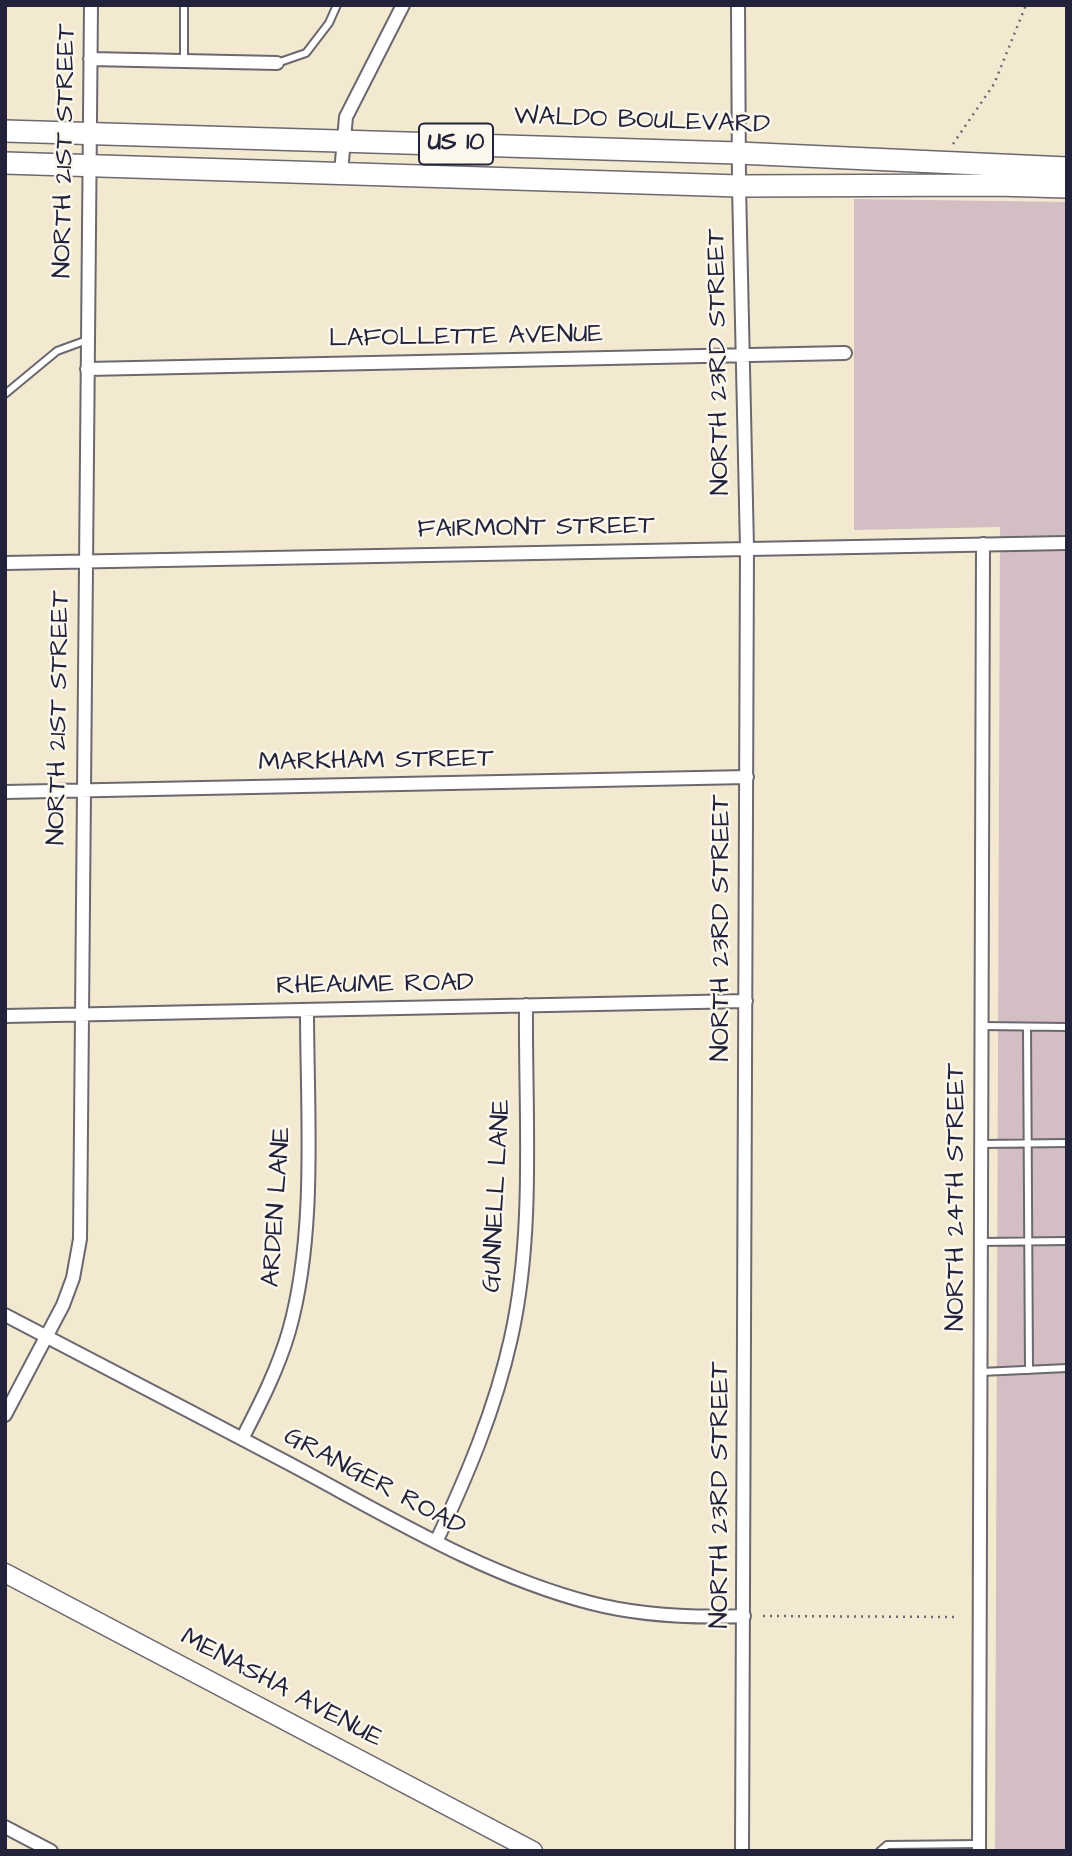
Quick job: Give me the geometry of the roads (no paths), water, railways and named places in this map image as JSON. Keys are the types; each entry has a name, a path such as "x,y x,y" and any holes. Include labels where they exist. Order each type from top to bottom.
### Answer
{"main road":[{"name":"WALDO BOULEVARD","path":"5,131 738,153 1067,168"},
{"name":"US 10","path":"5,163 739,186 1067,187"}],"street":[{"name":"NORTH 21ST STREET","path":"5,1415 63,1305 73,1278 80,1239 90,5"},
{"path":"341,172 342,140 348,111 403,5"},
{"name":"NORTH 23RD STREET","path":"738,5 738,153 747,548 742,1851"},
{"path":"90,59 277,63"},
{"name":"LAFOLLETTE AVENUE","path":"87,369 845,353"},
{"name":"FAIRMONT STREET","path":"5,563 1067,543"},
{"name":"NORTH 24TH STREET","path":"979,1847 983,544"},
{"name":"MARKHAM STREET","path":"5,792 747,777"},
{"name":"RHEAUME ROAD","path":"5,1016 746,1001"},
{"name":"GUNNELL LANE","path":"436,1542 484,1433 512,1337 521,1279 525,1222 526,1005"},
{"name":"ARDEN LANE","path":"242,1439 270,1382 289,1331 300,1279 307,1195 307,1010"},
{"name":"GRANGER ROAD","path":"5,1315 436,1542 515,1579 592,1604 696,1618 744,1616"},
{"name":"MENASHA AVENUE","path":"5,1573 533,1851"},
{"path":"5,1827 51,1851"}],"lane":[{"path":"184,5 184,61"},
{"path":"277,63 306,53 329,23 337,5"},
{"path":"5,394 57,351 88,340"},
{"path":"982,1026 1067,1027"},
{"path":"1027,1027 1029,1370"},
{"path":"981,1144 1067,1143"},
{"path":"981,1242 1067,1241"},
{"path":"981,1372 1067,1368"},
{"path":"880,1851 887,1846 979,1847"}]}
